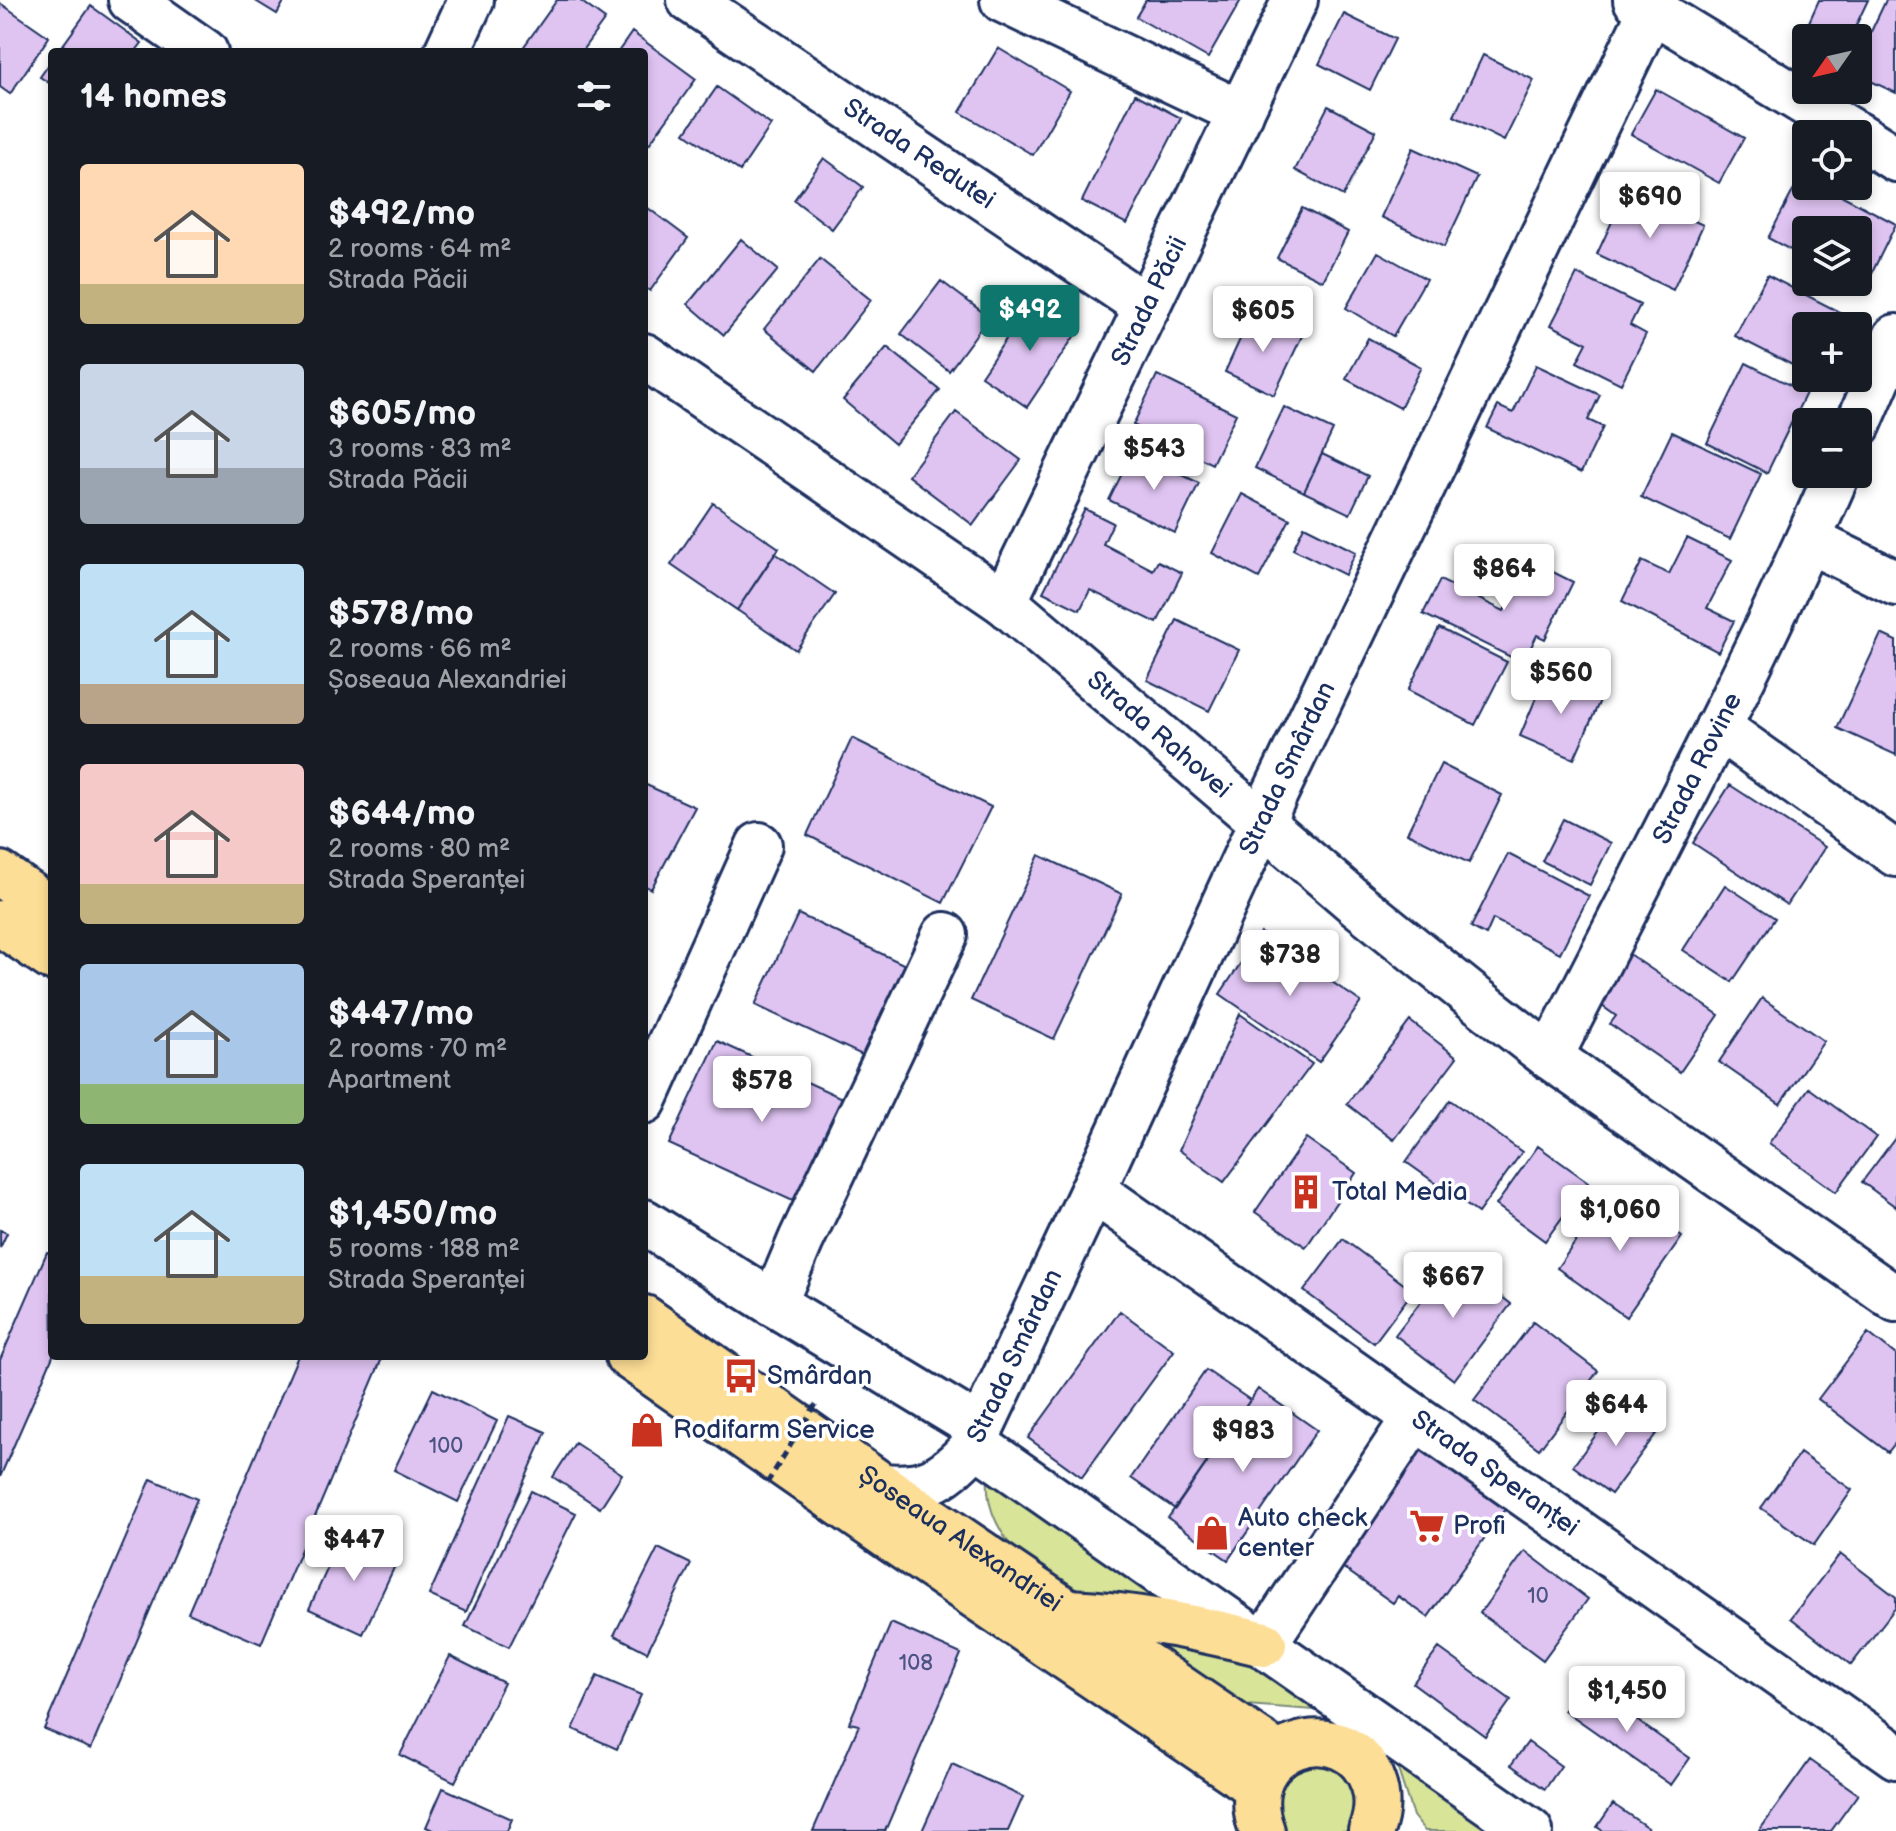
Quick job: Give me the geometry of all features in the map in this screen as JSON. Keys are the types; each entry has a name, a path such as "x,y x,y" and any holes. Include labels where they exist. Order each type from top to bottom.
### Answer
{"main road":[{"path":"0,874 48,907"},
{"path":"0,923 48,955"},
{"name":"Șoseaua Alexandriei","path":"648,1321 882,1486 1067,1611 1268,1771"},
{"name":"Șoseaua Alexandriei","path":"634,1360 894,1541 1268,1771"},
{"path":"1067,1611 1119,1614 1264,1644"},
{"path":"1262,1831 1257,1816 1268,1771 1304,1743 1320,1742 1349,1752 1370,1775 1377,1805 1378,1828"}],"street":[{"path":"131,0 199,48"},
{"path":"449,48 471,0"},
{"name":"Strada Redutei","path":"690,0 1147,307"},
{"path":"1003,0 1241,113"},
{"name":"Strada Păcii","path":"1004,602 1295,0"},
{"path":"1648,3 1833,120"},
{"name":"Strada Smârdan","path":"882,1486 918,1486 936,1479 955,1467 975,1440 1261,823 1648,3"},
{"path":"1872,144 1896,159"},
{"path":"1865,408 1896,337"},
{"name":"Strada Rahovei","path":"648,359 1004,602 1357,904 1550,1057 1896,1299"},
{"name":"Strada Rovine","path":"1550,1057 1718,727 1831,488"},
{"path":"1808,540 1896,583"},
{"path":"1718,727 1896,854"},
{"path":"648,1092 759,845"},
{"path":"774,1304 945,935"},
{"name":"Strada Speranței","path":"1093,1190 1896,1756"},
{"path":"648,1225 774,1304 975,1440 1530,1831"},
{"path":"1264,1644 1415,1417"}],"path":[{"path":"767,1483 818,1401"}],"green space":[{"path":"988,1477 1327,1711 1246,1705 1232,1700 1010,1545 993,1513 988,1496"},
{"path":"1392,1751 1508,1831 1425,1831 1413,1816"},
{"path":"1317,1761 1339,1768 1352,1783 1356,1808 1351,1824 1347,1831 1286,1831 1276,1807 1280,1781 1292,1768"}],"building":[{"path":"254,0 285,0 277,14"},
{"path":"557,0 579,0 605,19 584,48 523,48"},
{"path":"1146,0 1241,0 1208,58 1136,17"},
{"path":"1819,0 1868,0 1857,24 1809,22"},
{"path":"1886,0 1896,0 1896,93 1872,82 1872,30"},
{"path":"0,3 49,37 10,94 0,87"},
{"path":"91,6 142,43 138,48 61,48"},
{"path":"1344,14 1395,39 1370,90 1319,64"},
{"path":"632,32 696,79 649,144 648,48 621,48"},
{"path":"998,48 1070,91 1033,155 960,112"},
{"path":"1483,55 1534,80 1504,141 1454,116"},
{"path":"48,66 48,82 40,77"},
{"path":"717,87 771,125 740,171 685,133"},
{"path":"1656,89 1744,138 1719,183 1631,134"},
{"path":"1135,94 1181,118 1127,224 1082,201"},
{"path":"1328,106 1376,131 1343,196 1295,170"},
{"path":"1413,148 1477,177 1444,247 1381,217"},
{"path":"824,158 863,187 832,229 794,200"},
{"path":"1627,189 1703,225 1673,290 1597,254"},
{"path":"1792,193 1792,200 1851,200 1896,224 1872,273 1872,216 1792,216 1792,251 1768,238"},
{"path":"648,208 688,238 648,290"},
{"path":"1302,208 1348,232 1323,281 1277,258"},
{"path":"741,239 778,270 724,335 688,304"},
{"path":"1378,252 1426,279 1393,336 1346,308"},
{"path":"820,259 871,300 816,371 764,329"},
{"path":"1577,274 1640,305 1630,325 1646,334 1621,384 1577,362 1587,343 1551,325"},
{"path":"1767,275 1792,288 1792,296 1808,296 1839,312 1792,312 1792,365 1735,336"},
{"path":"941,281 989,317 949,371 901,334"},
{"path":"1034,298 1079,329 1027,407 981,376"},
{"path":"1252,313 1302,336 1274,395 1225,372"},
{"path":"1368,338 1421,367 1400,408 1346,379"},
{"path":"887,347 940,390 895,444 843,400"},
{"path":"1746,363 1792,386 1792,392 1806,393 1799,408 1792,408 1792,422 1767,473 1707,443"},
{"path":"1536,365 1600,395 1588,420 1603,427 1581,473 1487,428 1498,406 1513,413"},
{"path":"1157,375 1236,414 1212,464 1133,425"},
{"path":"1284,407 1333,430 1304,492 1255,468"},
{"path":"956,412 1021,460 973,525 908,476"},
{"path":"1672,432 1761,474 1730,539 1641,497"},
{"path":"1133,451 1199,483 1175,533 1109,500"},
{"path":"1322,454 1368,476 1350,514 1304,492"},
{"path":"1242,494 1290,519 1259,578 1212,553"},
{"path":"713,503 779,548 737,610 671,565"},
{"path":"1085,509 1113,523 1103,544 1153,570 1158,561 1182,573 1157,623 1090,590 1080,610 1043,592"},
{"path":"1304,526 1356,552 1345,575 1293,549"},
{"path":"1687,538 1732,560 1707,608 1734,621 1718,652 1622,601 1642,561 1669,574"},
{"path":"775,553 835,594 796,650 737,610"},
{"path":"1529,560 1573,582 1545,639 1537,635 1523,663 1423,614 1440,580 1504,611"},
{"path":"1177,620 1239,650 1209,711 1147,680"},
{"path":"1439,628 1507,662 1475,725 1408,690"},
{"path":"1881,634 1896,641 1896,755 1837,728"},
{"path":"1547,672 1602,696 1574,759 1520,736"},
{"path":"852,738 991,807 943,903 807,835"},
{"path":"1441,764 1502,795 1469,863 1407,833"},
{"path":"1730,785 1825,847 1787,905 1693,843"},
{"path":"648,786 695,807 651,889 648,887"},
{"path":"1563,819 1611,843 1590,885 1542,861"},
{"path":"1508,854 1589,896 1560,953 1493,919 1486,935 1471,927"},
{"path":"1039,855 1122,894 1054,1039 971,1000"},
{"path":"1725,885 1775,918 1732,982 1683,950"},
{"path":"798,914 918,971 875,1061 755,1005"},
{"path":"1261,933 1361,1002 1319,1062 1220,994"},
{"path":"1623,950 1719,1015 1680,1072 1610,1024 1616,1016 1598,1003 1620,972 1611,966"},
{"path":"1762,998 1824,1041 1780,1104 1719,1062"},
{"path":"1240,1014 1312,1064 1224,1182 1179,1150"},
{"path":"1410,1021 1457,1057 1394,1140 1347,1104"},
{"path":"717,1041 855,1104 808,1208 669,1144"},
{"path":"1809,1088 1876,1137 1836,1192 1769,1143"},
{"path":"1450,1100 1522,1152 1478,1213 1406,1162"},
{"path":"1896,1137 1896,1207 1862,1182"},
{"name":"Total Media","path":"1306,1138 1356,1173 1306,1247 1255,1212"},
{"path":"1538,1146 1588,1182 1545,1241 1496,1205"},
{"path":"1613,1189 1682,1237 1626,1317 1557,1268"},
{"path":"0,1230 7,1233 0,1248"},
{"path":"1343,1239 1413,1291 1374,1343 1304,1291"},
{"path":"48,1252 48,1360 51,1360 0,1477 0,1360"},
{"path":"1453,1259 1511,1304 1454,1380 1395,1335"},
{"path":"1120,1311 1174,1351 1082,1477 1028,1438"},
{"path":"1533,1322 1598,1371 1539,1449 1474,1400"},
{"path":"1868,1333 1896,1355 1896,1442 1888,1452 1818,1399"},
{"path":"296,1360 381,1360 261,1644 188,1613"},
{"path":"1206,1370 1250,1400 1175,1509 1131,1478"},
{"path":"433,1389 497,1421 458,1502 394,1470"},
{"path":"1258,1389 1317,1430 1228,1560 1168,1518"},
{"path":"1621,1401 1659,1430 1611,1494 1573,1466"},
{"path":"509,1416 546,1432 466,1612 429,1595"},
{"path":"1418,1441 1508,1505 1428,1617 1398,1596 1393,1603 1328,1557"},
{"path":"575,1443 622,1474 600,1508 553,1477"},
{"path":"1800,1453 1852,1490 1814,1545 1761,1508"},
{"path":"151,1479 197,1499 91,1749 44,1729"},
{"path":"531,1491 576,1513 509,1647 465,1626"},
{"path":"344,1532 399,1557 363,1634 309,1609"},
{"path":"658,1548 691,1564 647,1652 614,1635"},
{"path":"1525,1551 1588,1599 1543,1660 1480,1613"},
{"path":"1840,1554 1896,1597 1896,1607 1851,1665 1791,1618"},
{"path":"891,1623 961,1654 885,1831 813,1831 859,1725 849,1723"},
{"path":"1439,1648 1511,1700 1485,1736 1413,1683"},
{"path":"450,1656 504,1683 455,1782 400,1755"},
{"path":"597,1676 641,1695 617,1749 573,1729"},
{"path":"1584,1683 1690,1758 1671,1785 1564,1710"},
{"path":"1528,1742 1561,1766 1545,1789 1511,1765"},
{"path":"1810,1760 1858,1794 1831,1831 1759,1831"},
{"path":"952,1764 1023,1797 1008,1831 922,1831"},
{"path":"443,1788 512,1819 507,1831 435,1831 426,1827"},
{"path":"1613,1804 1648,1828 1645,1831 1603,1831 1597,1827"}],"place":[{"name":"Total Media","path":"1306,1192"},
{"name":"Smârdan","path":"741,1376"},
{"name":"Rodifarm Service","path":"647,1430"},
{"name":"Profi","path":"1427,1526"},
{"name":"Auto check center","path":"1212,1533"}]}
